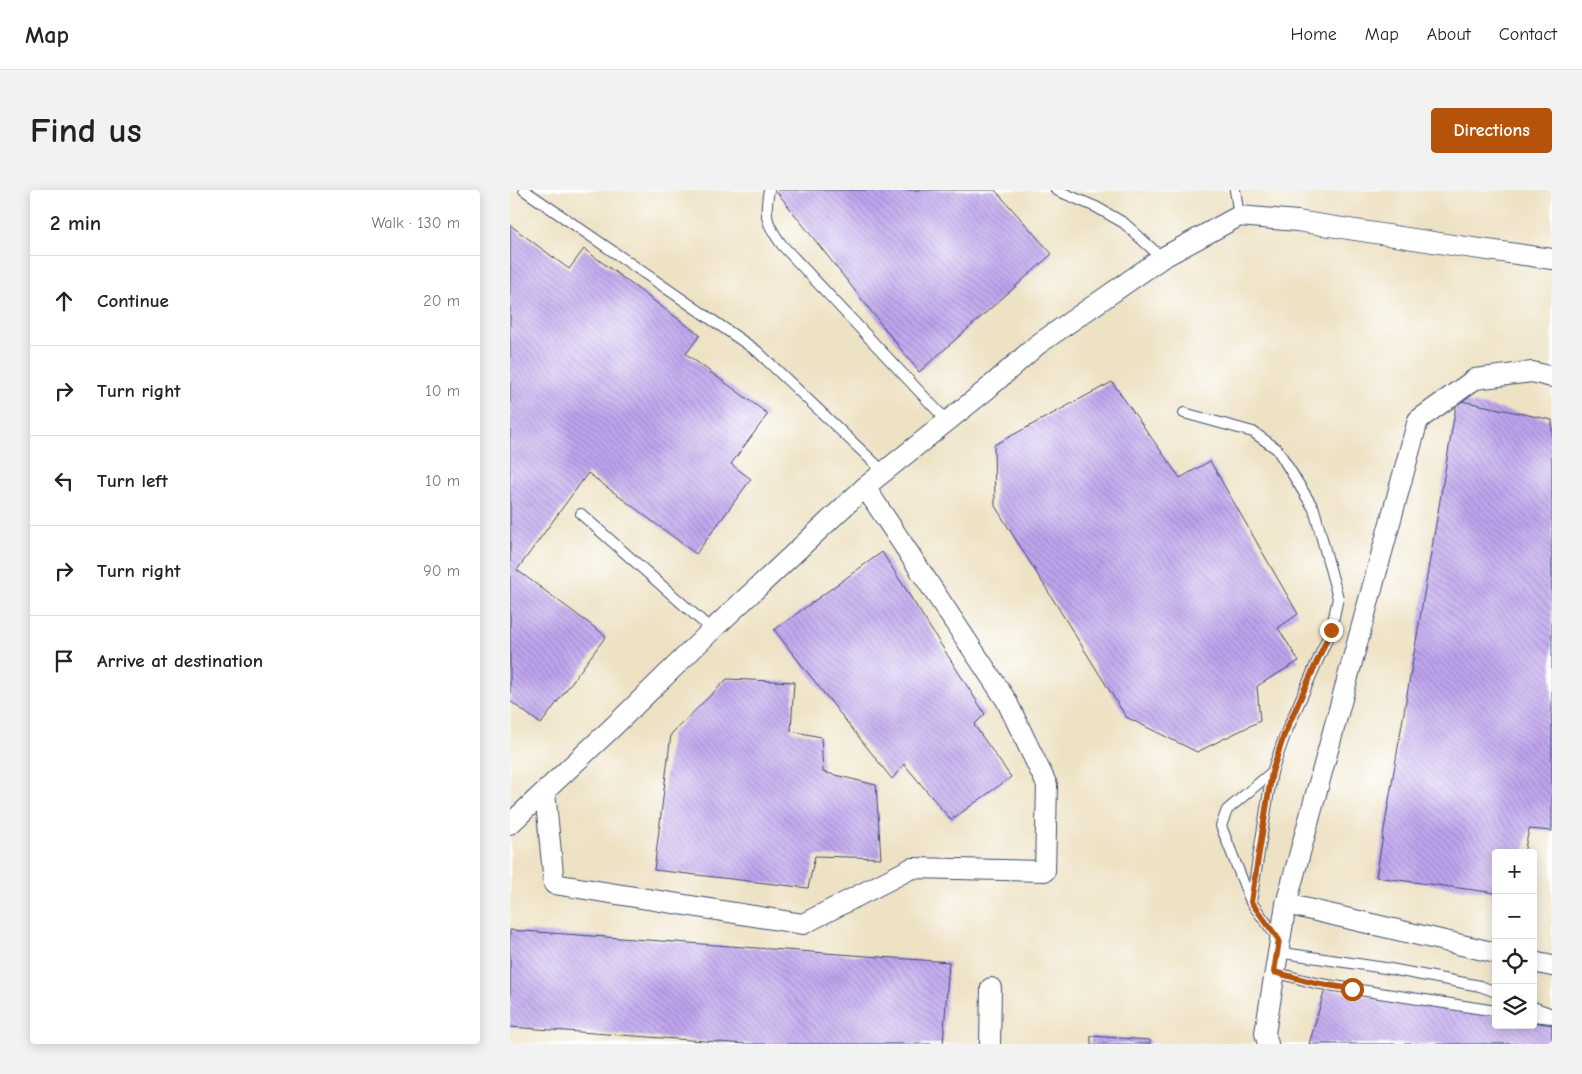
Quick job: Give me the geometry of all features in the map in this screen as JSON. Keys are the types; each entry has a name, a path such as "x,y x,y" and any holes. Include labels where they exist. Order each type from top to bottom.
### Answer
{"street":[{"path":"510,824 712,630 865,487 948,421 1037,345 1162,258 1239,216 1297,221 1552,259"},
{"path":"1268,1044 1265,1033 1286,904 1418,420 1475,379 1532,372 1552,377"},
{"path":"545,792 554,884 784,921 803,924 912,868 1045,871 1047,785 1006,700 865,487"},
{"path":"1286,904 1492,952"},
{"path":"1537,963 1552,966"},
{"path":"990,1044 991,988"}],"lane":[{"path":"524,190 757,350 884,472"},
{"path":"769,190 766,205 768,227 782,246 948,421"},
{"path":"1056,190 1096,207 1124,223 1162,258"},
{"path":"1235,190 1239,216"},
{"path":"1184,413 1254,432 1277,449 1314,510 1338,598 1331,630 1284,735 1272,772 1251,902"},
{"path":"581,514 712,630"},
{"path":"1272,772 1227,810 1221,826 1251,902 1278,946 1480,986 1492,990"},
{"path":"1274,972 1315,983 1492,1010"},
{"path":"1537,1009 1552,1016"},
{"path":"1537,1016 1552,1016"}],"building":[{"path":"778,190 995,190 1052,254 919,372 777,192"},
{"path":"510,225 569,269 584,249 700,335 686,354 768,414 731,464 751,479 696,554 588,473 517,570 606,636 541,724 510,701"},
{"path":"1112,382 1180,478 1210,461 1298,614 1278,628 1299,661 1257,686 1260,721 1197,752 1126,717 995,506 994,445"},
{"path":"1457,400 1552,420 1552,831 1529,829 1525,849 1492,849 1492,892 1376,877"},
{"path":"882,552 985,714 974,725 1011,777 951,820 904,764 892,779 774,630"},
{"path":"727,679 794,682 791,731 821,737 823,772 876,785 881,858 815,856 808,888 654,870 671,734"},
{"path":"510,930 949,962 943,1044 746,1044 510,1027"},
{"path":"1325,989 1492,1015 1492,1029 1537,1029 1537,1023 1552,1025 1552,1044 1309,1044"},
{"path":"1091,1036 1150,1040 1150,1044 1091,1044"}],"route":[{"path":"1331,630 1284,735 1272,772 1251,902 1279,940 1274,972 1315,983 1352,989"}]}
